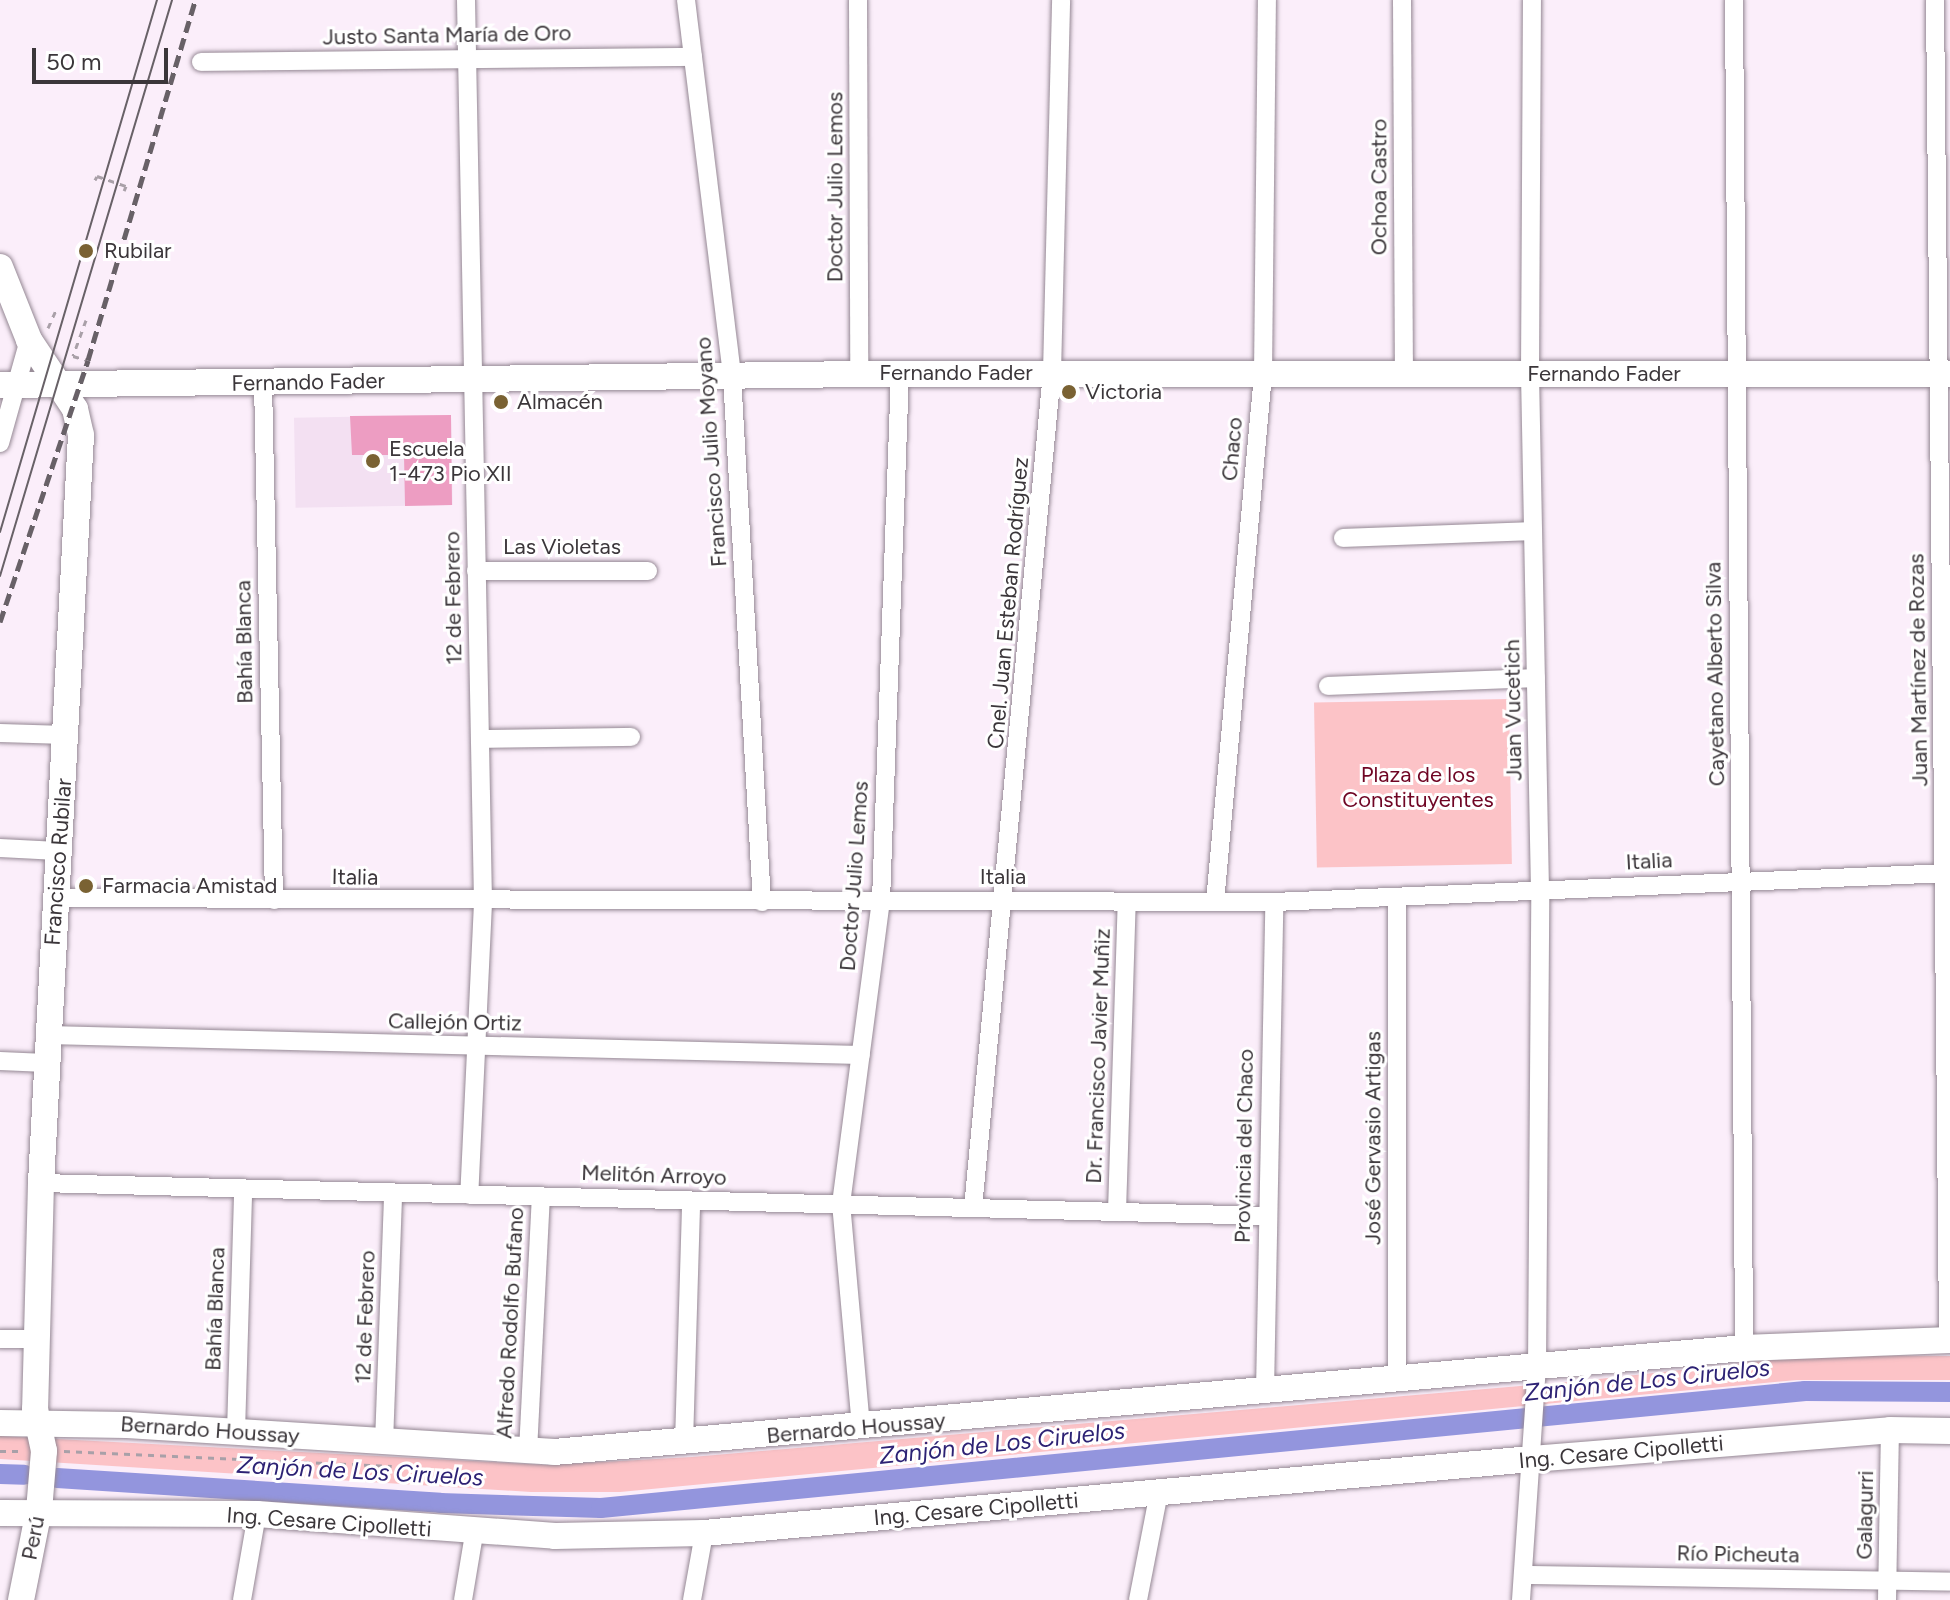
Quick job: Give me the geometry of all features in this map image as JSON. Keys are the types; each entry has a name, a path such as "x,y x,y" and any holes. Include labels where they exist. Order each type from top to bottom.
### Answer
{"street":[{"name":"12 de Febrero","path":"466,0 483,903 469,1195"},
{"name":"Francisco Julio Moyano","path":"686,0 732,376 762,902"},
{"name":"Doctor Julio Lemos","path":"858,0 859,374"},
{"name":"Cnel. Juan Esteban Rodríguez","path":"973,1208 1006,901 1052,373 1061,0"},
{"name":"Chaco","path":"1215,902 1263,375 1267,0"},
{"name":"Ochoa Castro","path":"1402,0 1404,374"},
{"name":"Juan Vucetich","path":"1521,1600 1537,1368 1540,890 1530,374 1532,0"},
{"name":"Cayetano Alberto Silva","path":"1734,0 1733,373 1743,881 1744,1348"},
{"name":"Juan Martínez de Rozas","path":"1935,0 1944,374 1949,1340"},
{"name":"Justo Santa María de Oro","path":"201,62 693,57"},
{"name":"Francisco Rubilar","path":"0,267 29,340 75,409 81,435 41,1183 36,1339 42,1476"},
{"path":"0,443 8,385 29,340"},
{"name":"Doctor Julio Lemos","path":"861,1427 841,1204 881,901 900,373"},
{"name":"Fernando Fader","path":"8,385 900,373 1944,374"},
{"name":"Bahía Blanca","path":"263,382 274,900"},
{"path":"1343,538 1533,531"},
{"name":"Las Violetas","path":"476,571 648,571"},
{"path":"1328,686 1536,678"},
{"path":"0,733 66,735"},
{"path":"480,739 631,737"},
{"path":"0,848 58,851"},
{"name":"Italia","path":"55,898 483,903 1274,902 1947,873"},
{"name":"José Gervasio Artigas","path":"1397,897 1397,1380"},
{"name":"Dr. Francisco Javier Muñiz","path":"1117,1212 1127,902"},
{"name":"Provincia del Chaco","path":"1265,1391 1265,1216 1274,902"},
{"name":"Callejón Ortiz","path":"48,1035 861,1055"},
{"path":"0,1061 46,1063"},
{"name":"Melitón Arroyo","path":"41,1183 1265,1216"},
{"name":"Bahía Blanca","path":"236,1432 243,1189"},
{"name":"12 de Febrero","path":"384,1443 393,1193"},
{"name":"Alfredo Rodolfo Bufano","path":"528,1451 541,1196"},
{"path":"684,1443 691,1201"},
{"path":"0,1339 36,1339"},
{"name":"Bernardo Houssay","path":"0,1423 236,1432 528,1451 684,1443 1744,1348 1949,1340"},
{"name":"Ing. Cesare Cipolletti","path":"0,1513 39,1510 257,1514 474,1534 704,1533 1159,1492 1534,1430 1950,1431"},
{"name":"Galagurri","path":"1887,1590 1890,1430"},
{"name":"Perú","path":"21,1600 39,1510 42,1476"},
{"path":"1138,1600 1159,1492"},
{"path":"242,1600 257,1514"},
{"path":"692,1600 704,1533"},
{"path":"463,1600 474,1534"},
{"name":"Río Picheuta","path":"1524,1575 1887,1590 1950,1582"}],"path":[{"path":"95,180 97,176 126,186 124,191"},
{"path":"86,320 73,356 97,364 106,384"}],"shaded area":[{"name":"Escuela 1-473 Pio XII","path":"451,415 453,505 296,508 294,418"}],"green space":[{"name":"Plaza de los Constituyentes","path":"1509,699 1512,864 1317,867 1314,702"},
{"path":"1819,1355 1950,1356 1950,1380 1797,1380 620,1492 531,1492 0,1459 0,1436 548,1465 692,1457 1580,1381"}],"building":[{"path":"451,415 452,505 405,506 404,455 352,455 350,416"}],"waterway":[{"name":"Zanjón de Los Ciruelos","path":"57,1478 440,1503 601,1508 1805,1391 1950,1392"},
{"name":"Zanjón de Los Ciruelos","path":"0,1474 24,1475"}],"tram line":[{"path":"0,532 157,0"},
{"path":"0,576 172,0"}],"railway":[{"path":"0,622 88,360 195,0"}],"place":[{"name":"Rubilar","path":"86,251"},
{"name":"Victoria","path":"1069,392"},
{"name":"Almacén","path":"501,402"},
{"name":"Escuela 1-473 Pio XII","path":"373,461"},
{"name":"Farmacia Amistad","path":"86,886"}]}
